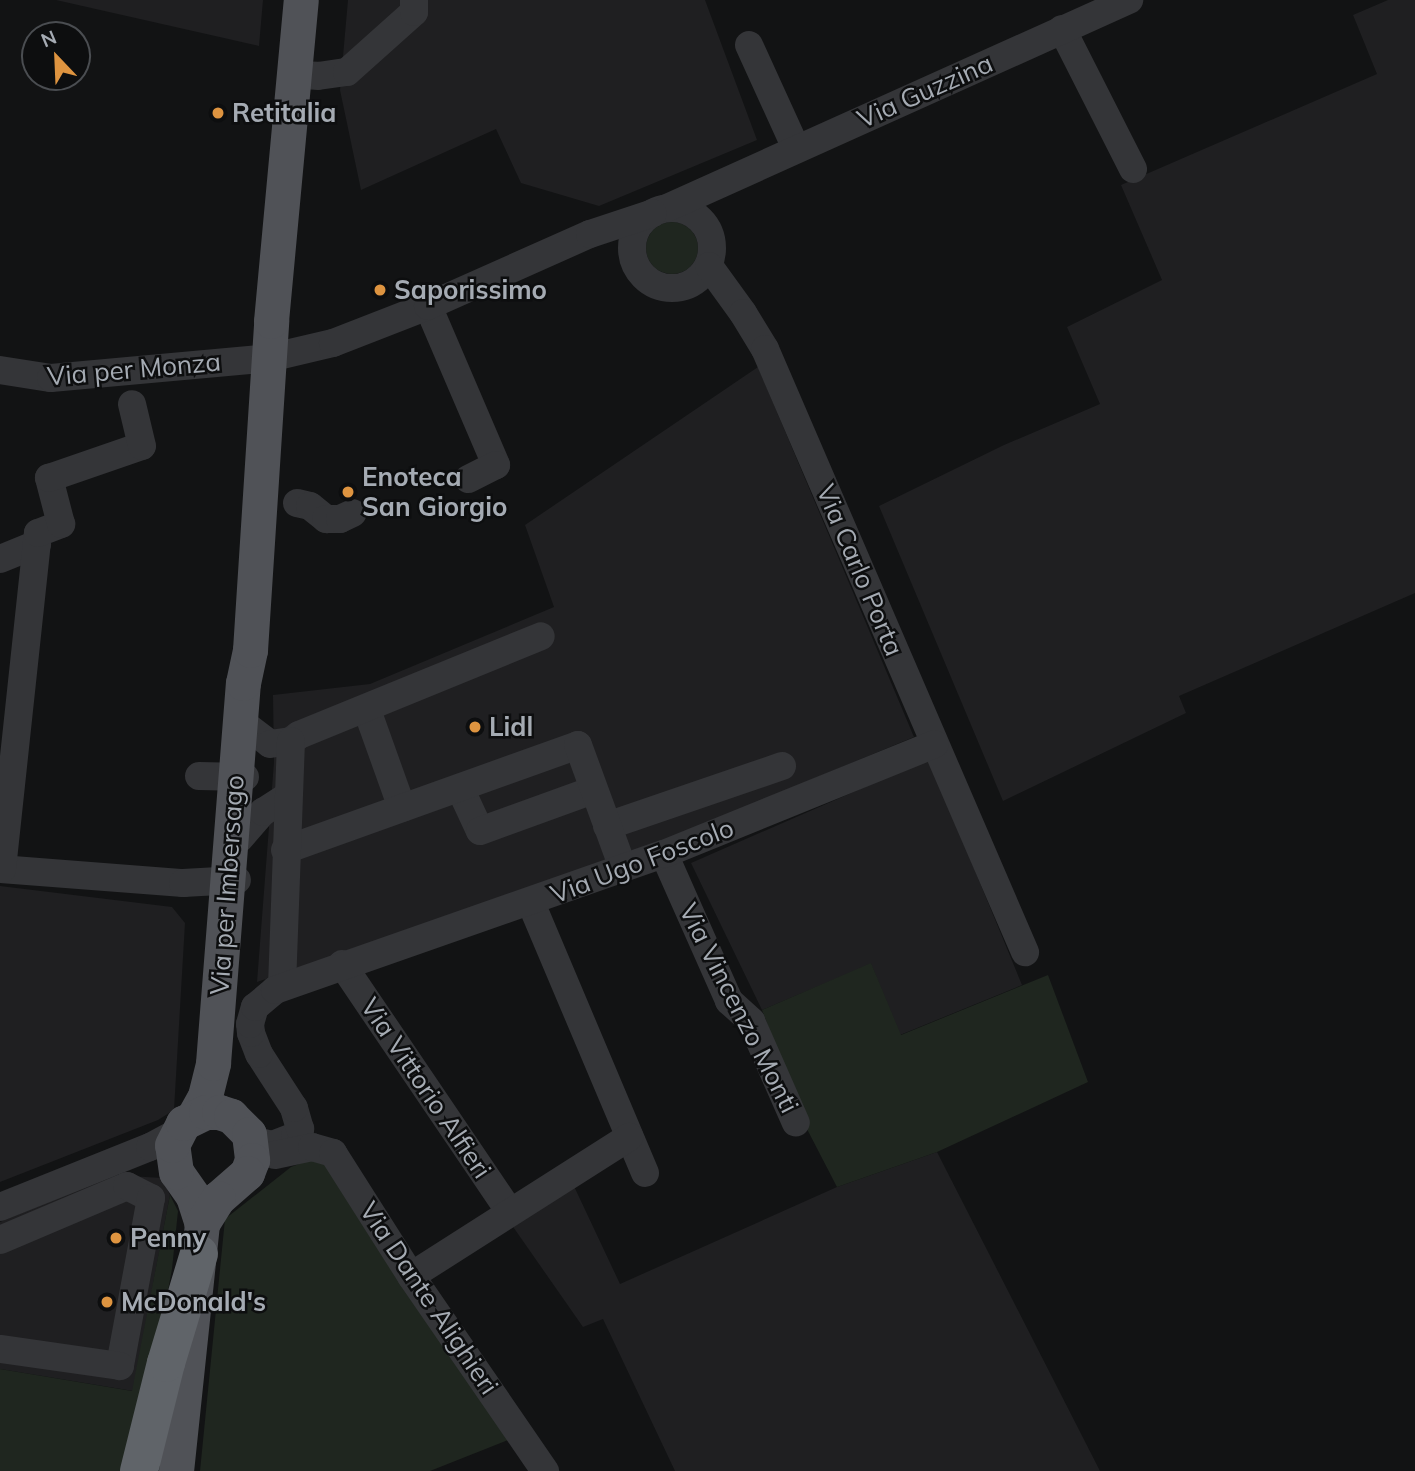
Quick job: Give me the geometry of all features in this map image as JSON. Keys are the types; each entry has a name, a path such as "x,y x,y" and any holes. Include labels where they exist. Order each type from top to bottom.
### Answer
{"highway":[{"path":"139,1471 200,1239"}],"main road":[{"name":"Via per Imbersago","path":"200,1239 253,1153 225,1097 222,1063 229,891 240,838 243,683 278,504 269,358 301,0"},
{"name":"Via per Imbersago","path":"176,1471 200,1239 193,1196 180,1177 172,1158 185,1124 205,1096 213,1063 240,777 249,728 252,681 250,650"},
{"path":"185,1124 206,1112 240,1125"},
{"path":"180,1177 211,1193 236,1182"}],"street":[{"path":"294,75 318,76 347,72 414,12 414,0"},
{"name":"Via Guzzina","path":"269,358 333,342 428,306 578,239 660,211 1129,0"},
{"path":"1062,29 1133,169"},
{"path":"748,45 796,148"},
{"name":"Via Guzzina","path":"696,216 721,182"},
{"path":"683,209 696,216 710,235 713,244 709,266 700,278 681,288 659,287 646,279 636,267 632,253 634,235 640,223 660,211 683,209"},
{"name":"Via Guzzina","path":"578,239 610,237 626,244 632,253"},
{"name":"Via Carlo Porta","path":"709,266 755,332 1025,952"},
{"name":"Via Carlo Porta","path":"681,288 713,298 755,332"},
{"path":"428,306 496,465 468,479"},
{"name":"Via per Monza","path":"0,370 51,379 128,386 269,358"},
{"path":"0,559 61,524 49,478 142,446 128,386"},
{"path":"278,504 310,506 327,519 340,519 353,513"},
{"path":"38,539 1,869 183,883 229,891"},
{"path":"249,728 270,744 291,741 299,735 367,710 541,636"},
{"path":"367,710 402,808"},
{"path":"282,986 291,741"},
{"name":"Via Ugo Foscolo","path":"342,964 531,903 664,854 935,744"},
{"path":"285,850 578,745 624,868"},
{"path":"607,826 782,766"},
{"path":"200,776 240,777"},
{"path":"460,788 480,831 593,790"},
{"path":"240,838 262,812 288,796"},
{"name":"Via Vincenzo Monti","path":"664,854 729,1000 751,1021 796,1123"},
{"path":"531,903 645,1173"},
{"path":"261,1024 250,1024 255,1007 268,994 282,986 342,964"},
{"name":"Via Vittorio Alfieri","path":"342,964 509,1211"},
{"path":"240,1125 256,1141 272,1145 295,1136 300,1124 295,1108 258,1054 261,1024"},
{"path":"261,1024 260,1031 265,1047 310,1117 313,1133 301,1148"},
{"path":"0,1207 134,1152 185,1124"},
{"path":"411,1276 509,1211 629,1137"},
{"name":"Via Dante Alighieri","path":"236,1182 265,1158 301,1148 321,1147 333,1153 411,1276 545,1471"},
{"path":"134,1152 149,1155 180,1177"},
{"path":"0,1240 127,1186 151,1198 120,1366 0,1349"}],"shaded area":[{"path":"56,0 263,0 259,46"},
{"path":"348,0 705,0 757,140 599,206 521,183 496,129 361,190 340,90"},
{"path":"1388,0 1415,0 1415,593 1179,696 1186,713 1003,801 879,506 1004,445 1100,404 1067,327 1162,280 1121,185 1377,74 1353,15"},
{"path":"672,222 682,224 690,230 696,238 696,258 690,266 682,272 672,274 662,272 654,266 648,258 646,248 648,238 654,230 662,224"},
{"path":"758,367 914,737 632,854 257,982 274,762 273,695 370,684 554,607 525,525"},
{"path":"929,759 1022,985 900,1035 871,964 762,1010 691,863"},
{"path":"0,886 172,907 185,923 174,1110 158,1120 0,1182"},
{"path":"871,963 901,1035 1048,975 1088,1082 937,1152 837,1187 808,1131 762,1010"},
{"path":"937,1152 1100,1471 675,1471 603,1319 583,1327 509,1221 572,1182 620,1284 837,1187"},
{"path":"312,1159 327,1160 513,1438 430,1471 200,1471 225,1219 291,1167"},
{"path":"113,1175 162,1178 170,1195 133,1391 0,1369 0,1222"},
{"path":"170,1195 178,1211 172,1269 149,1391 126,1471 0,1471 0,1369 132,1391"}],"place":[{"name":"Retitalia","path":"218,113"},
{"name":"Saporissimo","path":"380,290"},
{"name":"Enoteca San Giorgio","path":"348,492"},
{"name":"Lidl","path":"475,727"},
{"name":"Penny","path":"116,1238"},
{"name":"McDonald's","path":"107,1302"}]}
